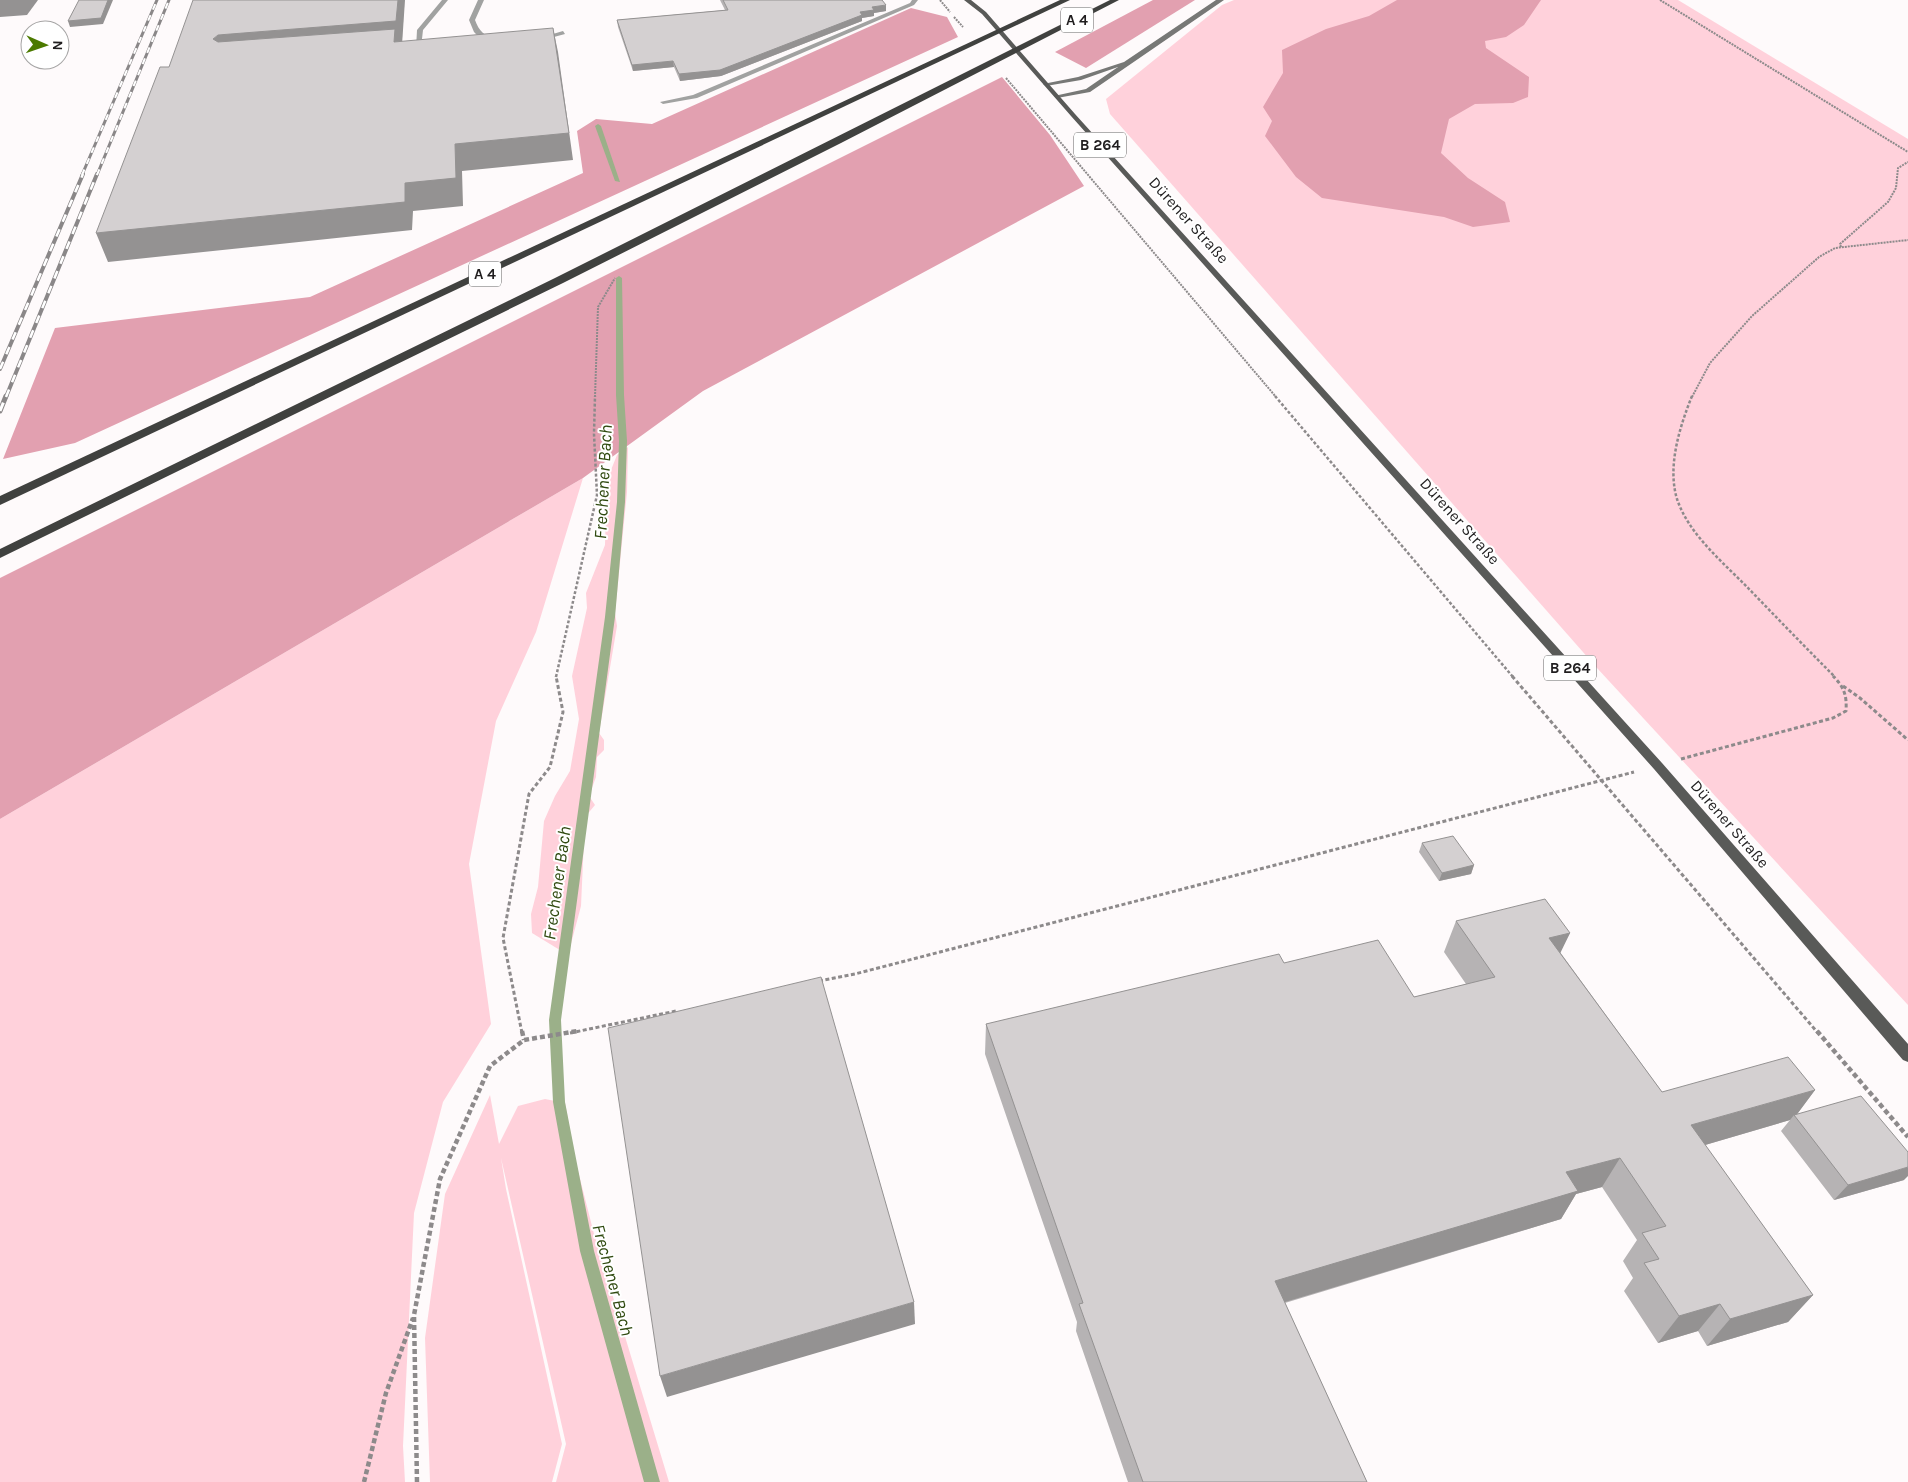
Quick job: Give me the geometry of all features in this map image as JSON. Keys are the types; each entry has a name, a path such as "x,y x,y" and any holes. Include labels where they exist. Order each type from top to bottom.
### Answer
{"highway":[{"name":"A 4","path":"0,501 1066,0"},
{"name":"A 4","path":"0,554 448,335 987,66 1115,0"}],"main road":[{"name":"Dürener Straße","path":"967,0 984,13 1658,766 1908,1054"},
{"name":"Dürener Straße","path":"980,0 984,13"}],"street":[{"path":"418,48 420,30 445,0"},
{"path":"481,0 472,20 475,31 485,38"},
{"path":"663,102 695,97 912,4 915,0"},
{"path":"1057,96 1088,91 1116,74 1128,61 1212,4 1221,0"},
{"path":"530,40 564,33"},
{"path":"476,40 485,38 503,41"},
{"path":"409,49 426,47"},
{"path":"1046,84 1079,79 1128,61"}],"path":[{"path":"1660,0 1908,151"},
{"path":"1000,71 1601,781 1908,1137"},
{"path":"1841,247 1840,244 1888,202 1896,188 1898,168 1908,162"},
{"path":"1908,240 1835,248 1819,257 1752,316 1710,363 1696,386 1685,414 1674,461 1677,498 1687,520 1712,551 1843,686 1860,698 1908,740"},
{"path":"524,1040 503,938 529,794 550,767 563,712 556,677 597,495 594,434 598,307 615,278"},
{"path":"811,983 855,974 1601,781 1834,718 1846,711 1847,699 1843,686"},
{"path":"364,1482 386,1393 414,1315 440,1179 490,1066 524,1040 586,1030 681,1010"},
{"path":"414,1315 417,1482"}],"shaded area":[{"path":"1153,0 1195,0 1086,68 1055,52"},
{"path":"1234,0 1678,0 1908,139 1908,1005 1597,668 1110,114 1106,99 1222,5"},
{"path":"1397,0 1541,0 1524,25 1506,37 1485,41 1486,48 1529,77 1528,97 1513,103 1475,104 1449,119 1441,153 1468,178 1505,202 1510,222 1473,227 1444,217 1322,198 1296,177 1265,136 1272,121 1263,107 1283,73 1282,50 1326,29 1369,16"},
{"path":"911,8 947,17 958,37 75,443 3,459 55,328 310,297 583,173 577,131 596,119 652,124"},
{"path":"1002,77 1050,135 1084,186 703,391 583,478 0,819 0,578"},
{"path":"628,447 627,492 615,613 617,626 599,733 604,740 604,750 597,757 596,777 589,796 595,805 585,817 581,906 568,955 532,933 531,914 538,887 544,821 555,796 570,771 579,719 572,676 587,608 586,593 605,545 607,480 617,455"},
{"path":"583,478 536,632 496,721 469,864 491,1024 443,1102 414,1213 403,1446 405,1482 0,1482 0,819"},
{"path":"490,1095 499,1144 518,1106 545,1099 565,1103 576,1163 594,1234 669,1482 556,1482 566,1444 501,1158 506,1189 562,1444 552,1482 430,1482 425,1338 445,1194"}],"building":[{"path":"79,0 108,0 101,18 69,20"},
{"path":"193,0 398,0 396,21 218,35 213,39 218,42 395,29 394,42 553,28 569,133 455,144 456,178 405,183 405,202 96,233 160,67 169,67"},
{"path":"723,0 882,0 886,5 872,7 874,10 860,12 862,15 720,70 679,74 673,61 632,65 617,20 728,10"},
{"path":"1453,836 1474,865 1442,873 1422,843"},
{"path":"1545,899 1570,933 1549,938 1662,1092 1788,1057 1815,1090 1691,1125 1813,1295 1730,1319 1720,1304 1679,1316 1644,1263 1659,1259 1642,1233 1666,1226 1620,1158 1566,1172 1578,1191 1275,1281 1367,1482 1143,1482 1079,1304 1083,1303 986,1024 1279,954 1284,963 1378,940 1414,997 1495,977 1456,921"},
{"path":"821,977 914,1302 660,1376 608,1028"},
{"path":"1861,1096 1908,1152 1908,1167 1848,1185 1794,1115"}],"waterway":[{"name":"Frechener Bach","path":"598,126 618,181"},
{"name":"Frechener Bach","path":"619,278 620,395 623,441 621,502 610,617 555,1020 559,1102 587,1251 652,1482"}],"railway":[{"path":"82,175 157,0"},
{"path":"97,175 169,0"},
{"path":"0,369 83,174"},
{"path":"6,397 97,174"},
{"path":"0,411 6,396"}]}
